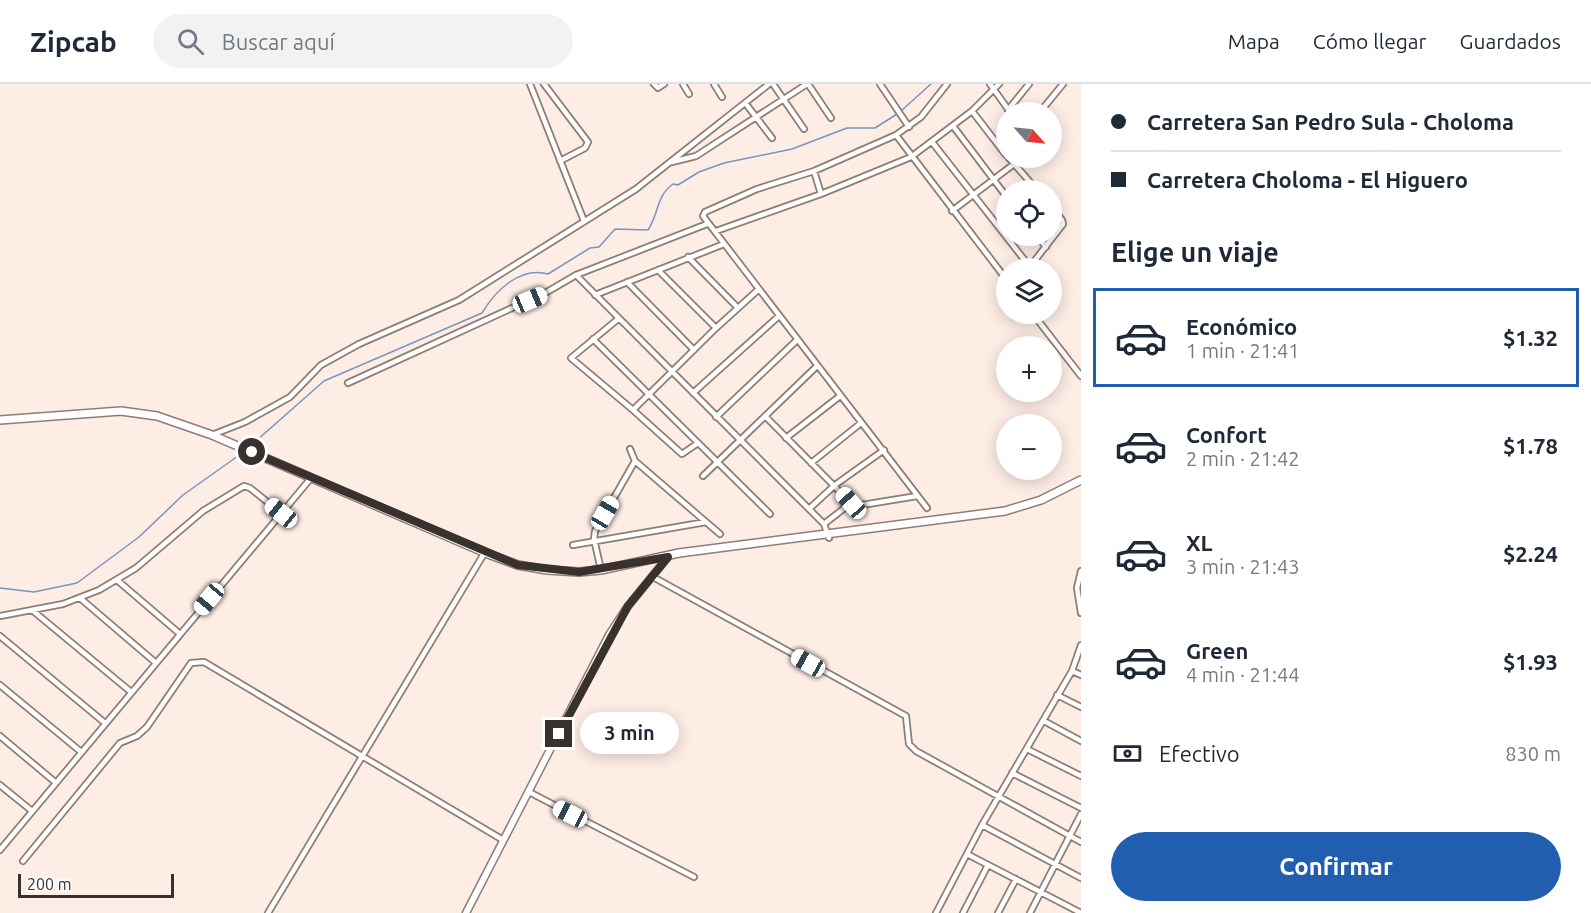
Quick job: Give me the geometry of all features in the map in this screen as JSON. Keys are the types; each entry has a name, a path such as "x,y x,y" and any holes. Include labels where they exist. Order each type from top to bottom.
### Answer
{"main road":[{"path":"0,420 120,411 157,416 212,435 518,565 579,572 668,557 678,558 1020,512 1081,483"}],"street":[{"path":"530,84 584,221"},
{"path":"544,84 588,142 585,147 560,161"},
{"path":"654,84 658,88 664,84"},
{"path":"683,84 689,94"},
{"path":"714,84 722,97"},
{"path":"212,435 245,422 290,397 321,365 359,344 459,300 636,189 672,162 684,149 771,84 804,129"},
{"path":"672,162 696,156 808,84 831,118"},
{"path":"880,84 909,127"},
{"path":"927,508 703,216 705,212 757,189 814,171 896,135 921,117 947,84"},
{"path":"990,84 1003,102"},
{"path":"716,231 821,194 911,157 972,111 999,84"},
{"path":"1016,102 1029,84"},
{"path":"1048,102 1063,84"},
{"path":"746,104 772,138"},
{"path":"972,111 996,141"},
{"path":"953,126 996,183"},
{"path":"896,135 996,266"},
{"path":"932,142 1023,258"},
{"path":"952,211 1008,168"},
{"path":"1018,168 1028,180"},
{"path":"814,171 821,194"},
{"path":"348,383 547,292 576,275 707,224"},
{"path":"596,296 724,244"},
{"path":"1038,258 1046,247"},
{"path":"688,257 738,308"},
{"path":"658,270 716,328"},
{"path":"576,275 824,524 829,536"},
{"path":"627,282 694,350"},
{"path":"633,410 759,289"},
{"path":"693,393 779,316"},
{"path":"618,319 571,358 682,454 698,442"},
{"path":"1041,324 1081,376"},
{"path":"593,339 770,514"},
{"path":"716,417 797,340"},
{"path":"703,476 817,366"},
{"path":"786,438 840,396"},
{"path":"765,416 851,503 862,505 917,496"},
{"path":"811,463 861,423"},
{"path":"630,449 635,461 720,534"},
{"path":"809,509 835,485 884,450"},
{"path":"601,570 594,539 595,531 635,461"},
{"path":"0,850 80,751 311,478"},
{"path":"0,616 63,604 117,580 173,538 203,511 244,486 250,488 281,513"},
{"path":"824,524 851,503"},
{"path":"573,545 594,539 706,522"},
{"path":"268,913 485,552"},
{"path":"466,913 609,636 628,606 668,557"},
{"path":"1081,571 1077,588 1081,613"},
{"path":"653,577 906,716 909,744 916,751 1081,842"},
{"path":"117,580 180,634"},
{"path":"80,598 156,663"},
{"path":"32,610 131,692"},
{"path":"0,636 105,723"},
{"path":"936,913 982,825 1072,671 1081,645"},
{"path":"22,861 120,743 136,736 147,727 191,663 197,661 214,668 503,840"},
{"path":"1072,671 1081,675"},
{"path":"0,685 80,751"},
{"path":"1057,695 1081,707"},
{"path":"1044,721 1081,741"},
{"path":"0,736 55,782"},
{"path":"1028,749 1081,776"},
{"path":"1012,773 1081,808"},
{"path":"0,785 32,811"},
{"path":"529,792 694,877"},
{"path":"1030,913 1081,814"},
{"path":"982,825 1081,878"},
{"path":"0,838 6,843"},
{"path":"966,854 1081,913"},
{"path":"963,913 988,865"},
{"path":"998,913 1016,879"}],"waterway":[{"path":"901,111 931,84"},
{"path":"248,448 324,381 482,313 494,296 509,282 528,274 538,272 548,274 590,248 599,247 615,229 648,230 663,194 673,184 678,185 699,172 724,163 792,149 847,128 875,128 897,114"},
{"path":"0,588 34,592 77,583 139,537 183,495 245,451"}],"route":[{"path":"252,452 518,565 579,572 668,557 628,606 609,636 559,734"}]}
